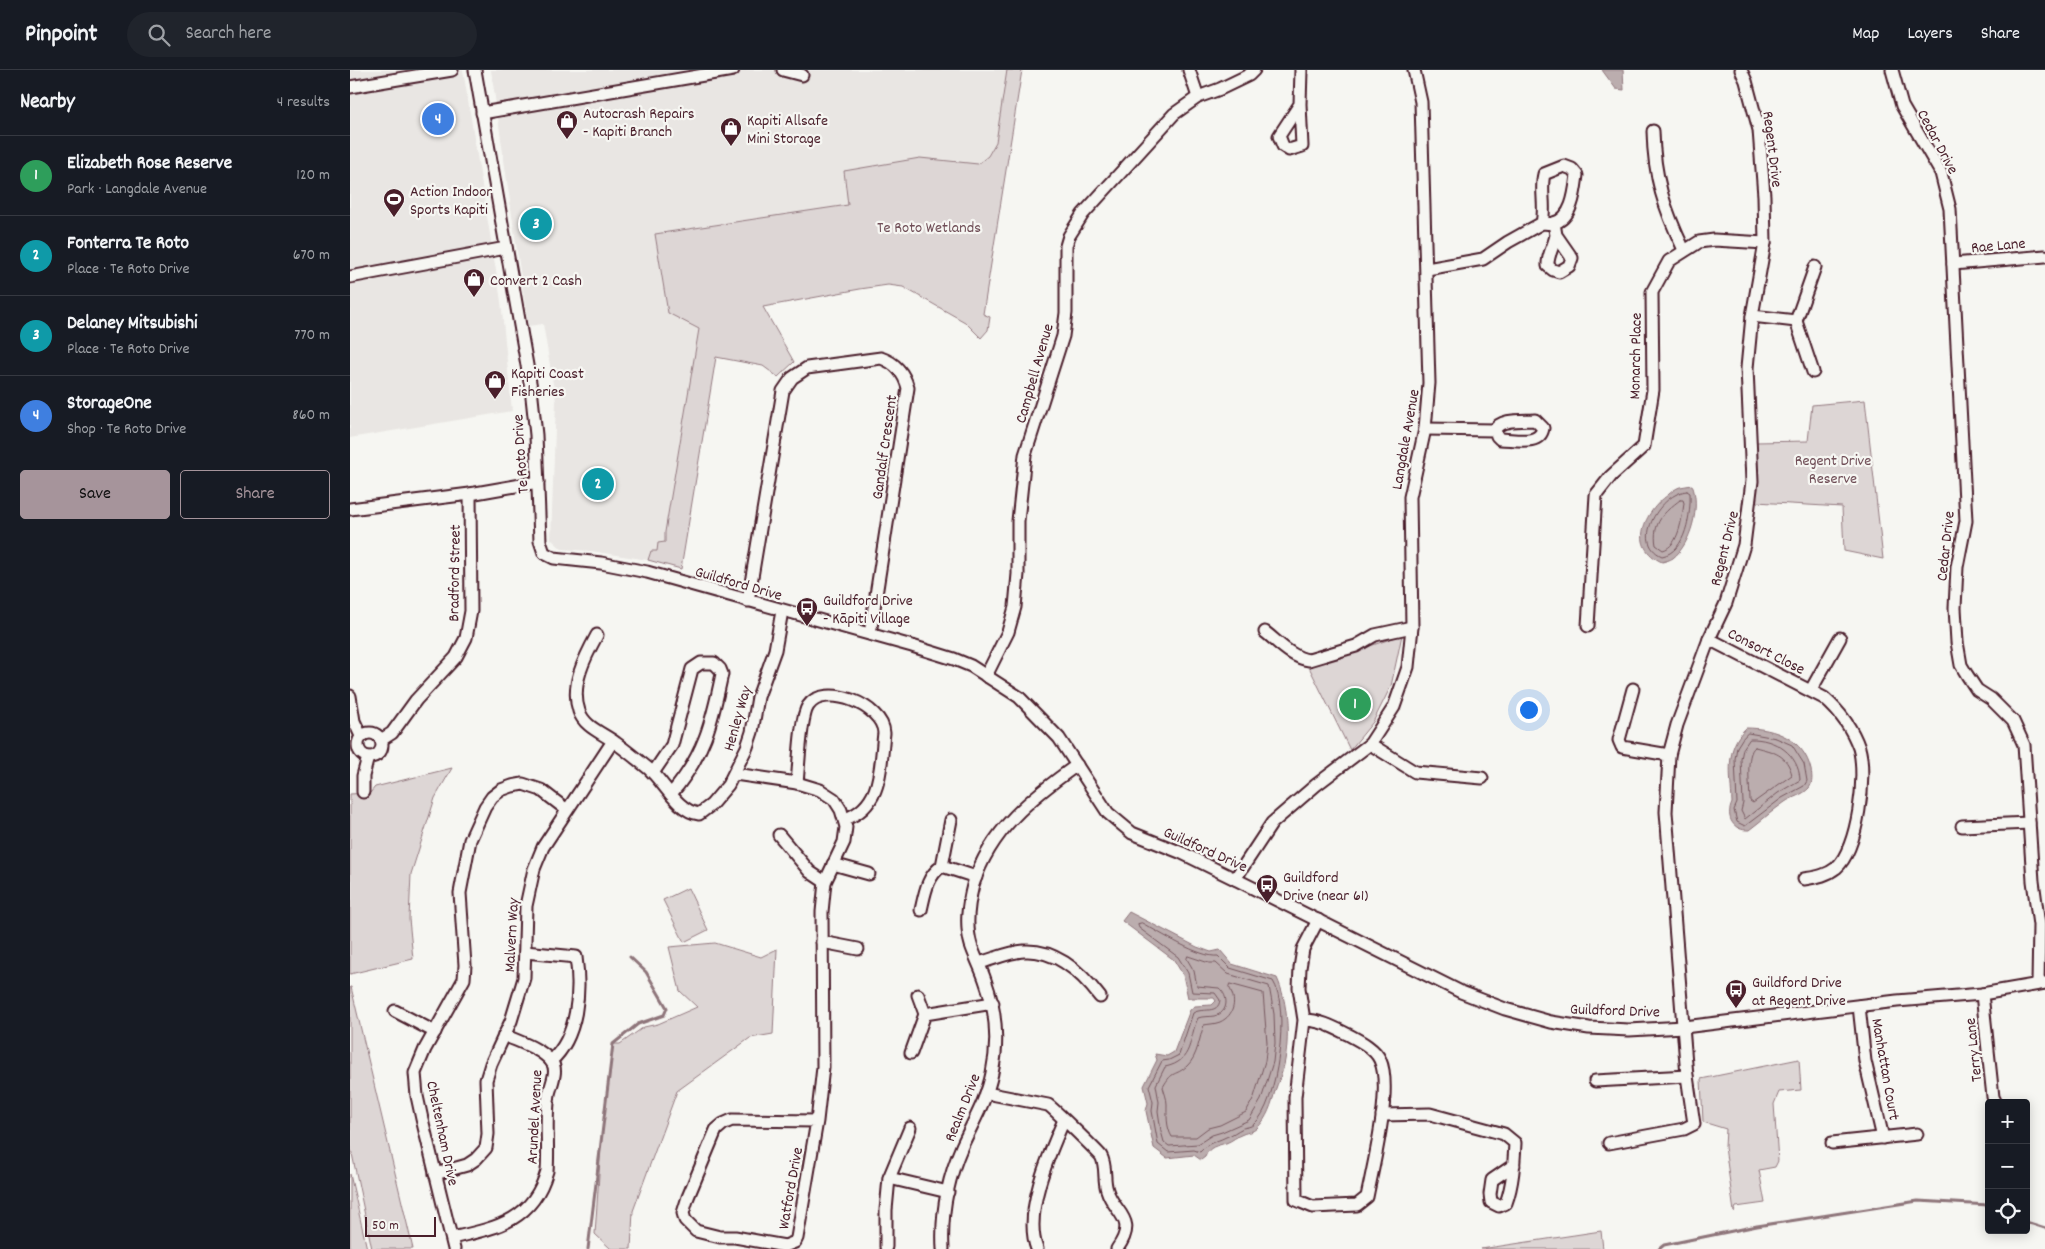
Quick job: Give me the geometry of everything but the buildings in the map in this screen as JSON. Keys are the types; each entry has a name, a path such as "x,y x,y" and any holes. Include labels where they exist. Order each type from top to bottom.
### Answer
{"street":[{"path":"350,87 452,70"},
{"name":"Te Roto Drive","path":"475,70 530,388 536,435 540,541"},
{"path":"482,113 733,70"},
{"path":"783,70 802,75"},
{"path":"1189,70 1198,97"},
{"name":"Campbell Avenue","path":"986,676 1008,632 1015,607 1018,574 1018,521 1025,455 1064,336 1066,246 1069,236 1083,214 1168,122 1198,97 1220,89 1249,75 1254,70"},
{"path":"1300,104 1301,70"},
{"name":"Langdale Avenue","path":"1235,879 1272,823 1316,785 1370,744 1394,707 1408,667 1412,627 1410,497 1425,429 1430,357 1421,102 1414,70"},
{"name":"Regent Drive","path":"1609,1143 1684,1129 1694,1124 1686,1076 1684,1027 1666,812 1669,755 1677,725 1709,639 1726,603 1744,545 1749,512 1752,481 1747,368 1752,316 1765,243 1759,130 1746,81 1741,70"},
{"name":"Cedar Drive","path":"1892,70 1902,106 1941,173 1950,209 1966,521 1957,566 1955,608 1957,642 1961,666 1978,690 1991,699 2013,721 2024,745 2029,824 2039,925 2041,983"},
{"path":"1654,131 1654,158 1664,206 1684,250"},
{"path":"1427,269 1483,259 1542,223 1554,223 1567,213 1574,200 1577,175 1572,169 1564,166 1544,174 1542,183 1544,213 1542,223"},
{"path":"1554,223 1556,236"},
{"name":"Monarch Place","path":"1588,626 1596,495 1610,476 1644,446 1653,390 1652,292 1669,261 1699,242 1714,240 1765,243"},
{"path":"350,277 506,248"},
{"name":"Rae Lane","path":"1953,264 2045,256"},
{"path":"1813,372 1796,321 1815,267"},
{"path":"1752,316 1796,321"},
{"name":"Gandalf Crescent","path":"748,602 783,391 792,378 807,368 881,358 889,361 902,372 908,388 870,634"},
{"path":"1425,429 1494,430"},
{"path":"350,508 470,494 538,482"},
{"name":"Bradford Street","path":"363,792 363,776 368,757 379,753 382,749 382,740 392,732 416,700 456,657 466,638 471,611 470,494"},
{"name":"Guildford Drive","path":"540,541 544,553 554,558 601,563 647,572 782,612 870,634 954,659 986,676 1019,697 1031,708 1059,738 1108,813 1132,833 1182,853 1461,992 1505,1009 1551,1022 1589,1028 1629,1030 1684,1027 1897,1001 1982,994 2041,983"},
{"name":"Henley Way","path":"671,794 685,809 699,814 711,805 735,774 752,732 758,697 775,650 782,612"},
{"path":"1265,632 1295,656 1309,660 1356,646 1375,635 1412,627"},
{"path":"596,634 584,660 576,688 579,712 588,724 653,773 671,794 681,783 697,757 710,727 722,674 720,669 714,663 701,663 692,669 672,745 653,773"},
{"name":"Consort Close","path":"1811,690 1840,638"},
{"name":"Consort Close","path":"1709,639 1811,690 1833,706 1852,732 1858,747 1863,767 1862,794 1849,849 1837,867 1823,876 1804,879"},
{"path":"1633,689 1619,740 1622,747 1669,755"},
{"path":"735,774 797,783 820,790 834,799 845,819 860,812 868,804 876,790 884,725 874,712 852,701 827,695 819,696 812,700 807,707 804,719 797,783"},
{"path":"350,696 354,721 361,736"},
{"path":"368,757 363,755 358,748 361,736 371,732 382,740"},
{"name":"Malvern Way","path":"435,1174 467,1166 486,1148 488,1134 486,1080 516,1007 524,978 526,906 534,870 543,846 603,759 613,741"},
{"path":"1370,744 1415,772 1482,778"},
{"name":"Realm Drive","path":"942,1249 943,1221 948,1192 962,1148 986,1093 995,1052 996,1030 993,1003 971,944 968,926 969,901 976,877 1000,831 1034,796 1077,765"},
{"name":"Cheltenham Drive","path":"453,1244 418,1104 415,1074 425,1049 464,979 465,965 460,893 470,840 485,807 492,797 501,790 523,784 541,790 567,810"},
{"name":"Watford Drive","path":"817,1121 732,1120 719,1126 688,1197 683,1213 688,1224 696,1231 712,1236 784,1246 795,1242 797,1238 817,1121 823,1067 822,912 825,882 846,834 845,819"},
{"path":"921,910 930,878 942,866 951,820"},
{"path":"1962,826 2029,824"},
{"path":"779,835 810,872 825,882"},
{"path":"833,864 869,874"},
{"path":"942,866 976,877"},
{"path":"1304,1020 1317,1021 1331,1026 1362,1042 1380,1059 1384,1079 1382,1115 1367,1198 1356,1205 1313,1207 1296,1200 1294,1097 1304,1020 1299,988 1300,968 1303,949 1318,920"},
{"path":"822,942 858,949"},
{"path":"979,963 1011,953 1025,951 1042,952 1056,957 1082,974 1100,997"},
{"name":"Arundel Avenue","path":"525,952 576,957 579,998 562,1050 551,1061"},
{"name":"Terry Lane","path":"1982,994 1994,1099"},
{"path":"911,1053 925,1014 918,995"},
{"path":"925,1014 993,1003"},
{"name":"Manhattan Court","path":"1860,1006 1865,1061 1883,1138"},
{"path":"395,1011 435,1032"},
{"name":"Arundel Avenue","path":"453,1244 513,1220 533,1200 544,1180 548,1159 549,1095 554,1067 551,1061 541,1053 504,1035"},
{"path":"1594,1080 1686,1076"},
{"path":"986,1093 1048,1105 1054,1108 1101,1156 1107,1191 1125,1222 1124,1235 1117,1249"},
{"path":"1382,1115 1430,1114 1504,1134 1515,1143 1514,1165"},
{"path":"1037,1249 1033,1226 1042,1172 1064,1120"},
{"path":"886,1247 886,1210 890,1178 910,1128"},
{"name":"Manhattan Court","path":"1832,1143 1917,1134"},
{"path":"890,1178 948,1192"}],"shaded area":[{"path":"350,70 463,70 501,301 512,411 350,438"},
{"path":"491,70 1007,70 996,142 988,156 978,164 844,172 849,205 655,234 668,313 699,329 665,531 665,543 657,551 651,551 648,560 591,551 562,549 551,539 556,401 543,324 528,326"}],"green space":[{"name":"Te Roto Wetlands","path":"1007,70 1022,70 983,314 990,317 988,330 981,338 965,322 903,287 888,285 763,307 794,362 778,377 763,366 716,357 681,569 648,560 651,551 657,551 658,543 665,542 665,532 699,329 668,313 655,234 848,205 844,171 920,158 978,164 988,156 996,142"},
{"name":"Regent Drive Reserve","path":"1865,400 1883,559 1844,551 1842,507 1756,502 1756,442 1808,441 1812,405"},
{"path":"1402,635 1391,686 1373,722 1350,750 1309,667"},
{"path":"452,768 435,798 411,874 409,919 413,959 350,974 350,794 370,793 375,787"},
{"path":"688,888 708,930 684,942 663,900"},
{"path":"715,943 761,957 777,949 773,1034 750,1038 677,1091 633,1211 631,1249 611,1249 595,1234 601,1145 613,1044 620,1044 644,1027 658,1024 697,1007 680,991 669,947"},
{"path":"350,987 413,1249 372,1249 350,1144"},
{"path":"1799,1059 1801,1090 1779,1092 1774,1104 1778,1161 1775,1167 1759,1170 1765,1203 1736,1207 1734,1212 1725,1147 1726,1129 1703,1122 1701,1079"},
{"path":"350,1174 367,1249 350,1249"},
{"path":"1601,1231 1603,1249 1481,1249"}],"water":[{"path":"1602,70 1623,70 1624,90 1616,89"},
{"path":"1692,485 1695,494 1693,524 1685,544 1679,552 1672,559 1662,562 1652,556 1645,548 1643,529 1659,502 1677,488"},
{"path":"1746,728 1767,730 1787,737 1802,750 1807,759 1812,777 1811,784 1807,790 1776,808 1749,830 1735,826 1730,818 1732,803 1730,763 1734,745"},
{"path":"1129,912 1197,947 1211,952 1220,950 1232,964 1277,978 1284,998 1287,1021 1286,1055 1269,1111 1261,1124 1255,1129 1214,1147 1201,1160 1194,1155 1167,1158 1154,1148 1146,1111 1148,1103 1144,1086 1157,1060 1155,1054 1167,1056 1174,1052 1190,1010 1195,1006 1212,1005 1216,1001 1214,998 1188,998 1183,975 1174,960 1122,921"}],"waterway":[{"path":"588,1249 613,1044 638,1024 664,1015 667,1008 646,972 630,957"},
{"path":"1659,1249 1664,1245 1757,1226 1918,1201 1985,1205"},
{"path":"2030,1223 2045,1228"}],"place":[{"name":"StorageOne","path":"438,119"},
{"name":"Autocrash Repairs - Kapiti Branch","path":"567,140"},
{"name":"Kapiti Allsafe Mini Storage","path":"731,147"},
{"name":"Action Indoor Sports Kapiti","path":"394,218"},
{"name":"Delaney Mitsubishi","path":"536,224"},
{"name":"Convert 2 Cash","path":"474,298"},
{"name":"Kapiti Coast Fisheries","path":"495,400"},
{"name":"Fonterra Te Roto","path":"598,484"},
{"name":"Guildford Drive - Kāpiti Village","path":"807,627"},
{"name":"Elizabeth Rose Reserve","path":"1355,704"},
{"name":"Guildford Drive (near 61)","path":"1267,904"},
{"name":"Guildford Drive at Regent Drive","path":"1736,1009"}]}
